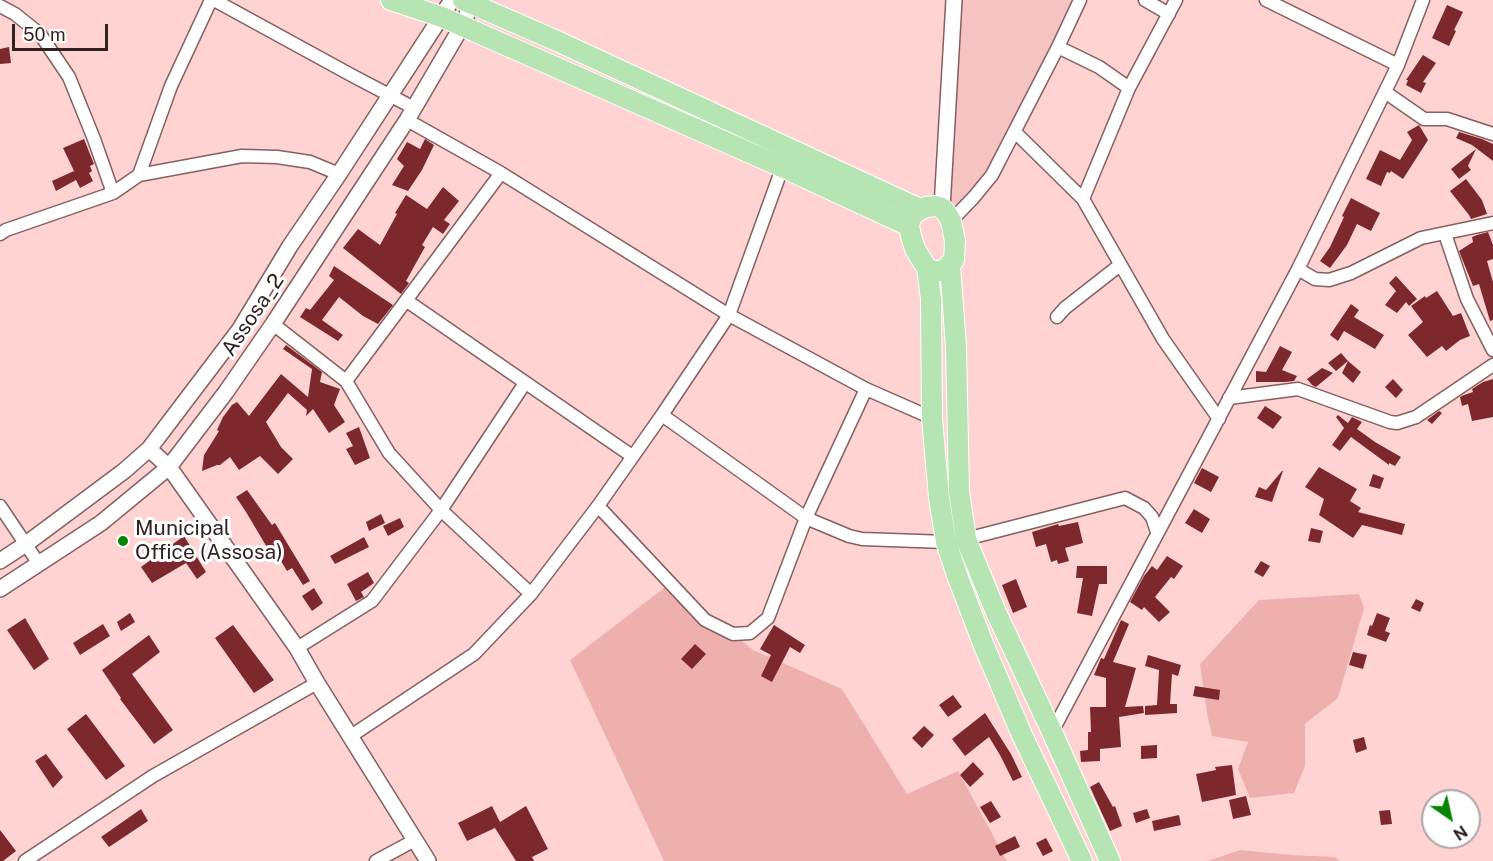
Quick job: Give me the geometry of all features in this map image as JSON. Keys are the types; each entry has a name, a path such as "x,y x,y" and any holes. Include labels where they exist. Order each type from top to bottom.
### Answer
{"highway":[{"path":"391,0 447,8 462,26 782,167 915,218"},
{"path":"469,1 790,148 915,218"},
{"path":"927,268 939,271 945,269 954,260 955,241 946,215 934,206 926,207 915,218 911,236 915,249 927,268 931,299 932,418 939,498 946,542 974,620 1022,735 1082,861"},
{"path":"950,265 956,347 959,492 966,539 995,610 1110,861"},
{"path":"974,620 995,610"}],"street":[{"path":"139,175 171,86 212,0 390,95 410,114 729,315 866,389 932,418"},
{"path":"946,215 954,0"},
{"path":"946,215 974,197 992,175 1080,0"},
{"path":"1145,0 1168,14"},
{"path":"1083,199 1130,88 1176,0"},
{"path":"1266,0 1398,65"},
{"path":"1052,732 1298,269 1398,65 1423,0"},
{"name":"Assosa_2","path":"0,589 100,523 169,467 226,392 273,324 410,114 462,26 469,1"},
{"path":"0,6 15,14 40,34 69,77 113,193"},
{"name":"Assosa_2","path":"0,561 124,471 149,449 240,329 290,246 447,8"},
{"path":"1058,47 1100,67 1130,88"},
{"path":"1385,92 1424,118 1447,119 1493,134"},
{"path":"1015,132 1083,199 1163,339 1220,419"},
{"path":"351,736 474,654 531,594 598,506 729,315 790,148"},
{"path":"0,234 113,193 139,175 242,156 277,157 310,162 339,174"},
{"path":"346,381 501,173"},
{"path":"1298,269 1315,279 1329,279 1351,273 1421,238 1493,223"},
{"path":"1445,234 1467,299 1493,350"},
{"path":"1058,317 1065,308 1120,265"},
{"path":"407,300 632,456"},
{"path":"273,324 346,381 389,453 441,510 531,594"},
{"path":"1229,398 1298,389 1397,423 1416,417 1493,365"},
{"path":"297,648 372,600 441,510 525,383"},
{"path":"598,506 705,620 733,634 750,633 768,618 807,518 866,389"},
{"path":"662,415 807,518 849,536 862,539 946,542"},
{"path":"149,449 169,467 297,648 428,861"},
{"path":"966,539 1125,498 1144,508 1152,517 1157,532"},
{"path":"0,506 39,564"},
{"path":"25,861 153,776 317,683"},
{"path":"376,861 415,840"}],"shaded area":[{"path":"952,0 1082,0 994,172 940,234"},
{"path":"672,582 753,650 842,689 907,794 958,771 1007,861 664,861 570,660"},
{"path":"1359,594 1364,608 1338,698 1305,724 1305,766 1294,793 1250,798 1238,769 1248,742 1212,736 1200,664 1259,600"},
{"path":"414,845 423,861 384,861"},
{"path":"1240,850 1335,857 1340,861 1208,861"}],"building":[{"path":"1447,5 1463,12 1449,46 1432,38"},
{"path":"9,47 11,63 0,64 0,49"},
{"path":"1423,55 1436,63 1423,82 1426,83 1421,93 1406,85 1408,80 1406,80"},
{"path":"1419,125 1428,140 1403,179 1391,171 1387,172 1381,186 1366,179 1380,150 1400,160 1412,140 1407,132"},
{"path":"1459,132 1493,144 1493,161 1472,145 1456,138"},
{"path":"84,139 94,164 90,166 92,171 89,173 93,181 80,188 76,180 56,191 52,181 74,171 63,148"},
{"path":"425,139 434,145 422,170 408,191 392,185 404,166 397,159 407,142 420,149"},
{"path":"1476,149 1468,166 1471,170 1459,179 1451,169"},
{"path":"1466,179 1482,200 1487,214 1471,219 1450,191"},
{"path":"443,187 459,201 444,220 450,224 443,234 433,227 406,281 409,283 401,294 343,248 358,229 380,245 406,195 427,209"},
{"path":"1351,198 1380,213 1371,231 1357,224 1347,245 1330,268 1320,261 1330,247"},
{"path":"1488,232 1493,245 1493,259 1487,261 1493,282 1493,320 1490,321 1479,284 1473,286 1459,251 1473,242 1472,237"},
{"path":"334,266 393,305 378,324 363,316 339,297 322,320 343,335 338,341 300,317 306,308 310,310 334,280 329,276"},
{"path":"1396,276 1417,299 1409,306 1406,302 1397,313 1385,305 1396,291 1389,283"},
{"path":"1437,291 1453,316 1461,313 1470,336 1460,340 1446,351 1442,346 1427,357 1408,335 1423,322 1411,306"},
{"path":"1351,304 1359,310 1354,317 1384,335 1375,349 1344,331 1338,341 1330,335"},
{"path":"286,345 322,372 320,382 340,389 334,405 345,422 329,433 313,409 306,416 307,410 288,393 266,422 281,447 293,459 278,474 260,456 239,470 230,457 220,465 202,471 204,455 219,431 217,430 223,417 232,405 237,402 249,416 281,374 308,397 312,369 283,349"},
{"path":"1280,346 1292,352 1282,370 1297,376 1294,381 1256,382 1256,371 1266,372"},
{"path":"1341,353 1348,361 1336,371 1328,363"},
{"path":"1348,361 1361,372 1353,383 1342,373"},
{"path":"1322,368 1333,373 1316,387 1307,379"},
{"path":"1393,379 1403,390 1396,398 1385,387"},
{"path":"1493,379 1493,417 1472,421 1468,404 1462,406 1460,397 1473,392 1472,389 1483,382"},
{"path":"1265,406 1282,417 1273,429 1257,418"},
{"path":"1439,411 1442,413 1432,424 1427,420"},
{"path":"1338,415 1348,423 1352,417 1362,422 1357,429 1401,457 1395,466 1389,463 1389,465 1351,437 1340,451 1332,445 1344,428 1336,417"},
{"path":"359,427 370,458 355,465 346,449 353,446 346,433"},
{"path":"1319,467 1357,489 1350,501 1361,508 1358,512 1405,524 1402,535 1362,525 1353,538 1319,515 1324,499 1305,487"},
{"path":"1202,468 1219,477 1211,492 1194,483"},
{"path":"1282,471 1272,502 1255,497 1259,487 1266,490"},
{"path":"1373,474 1384,478 1380,489 1369,486"},
{"path":"247,490 272,525 275,523 310,581 303,585 292,568 287,571 272,546 268,549 236,497"},
{"path":"1194,509 1210,519 1202,533 1185,523"},
{"path":"381,514 385,523 369,531 366,522"},
{"path":"400,518 404,527 388,536 383,526"},
{"path":"1078,522 1083,543 1065,548 1069,561 1058,564 1057,560 1051,562 1046,544 1036,547 1032,532 1058,524 1059,526"},
{"path":"1311,528 1323,531 1320,543 1308,541"},
{"path":"184,536 206,572 197,579 186,563 152,583 141,567"},
{"path":"364,537 369,547 335,564 330,556"},
{"path":"1167,556 1183,566 1174,579 1171,577 1155,597 1170,612 1159,622 1144,607 1142,610 1130,602 1152,566 1157,570"},
{"path":"1261,561 1270,566 1263,577 1254,572"},
{"path":"1077,566 1107,566 1107,584 1099,584 1092,616 1077,613 1083,578 1076,578"},
{"path":"368,572 374,583 361,592 364,597 356,601 347,584"},
{"path":"1016,579 1027,607 1013,613 1002,585"},
{"path":"314,588 323,603 312,611 302,596"},
{"path":"1416,599 1424,603 1420,612 1411,608"},
{"path":"130,613 135,622 121,631 117,622"},
{"path":"1377,613 1390,618 1385,631 1390,633 1386,642 1367,635"},
{"path":"25,618 49,659 34,670 7,630"},
{"path":"1121,620 1129,624 1113,662 1136,668 1125,707 1143,706 1144,713 1119,717 1121,747 1100,749 1100,761 1081,762 1080,751 1088,750 1088,732 1091,732 1090,707 1106,707 1106,678 1094,675 1101,658 1104,659"},
{"path":"103,624 110,636 80,655 73,643"},
{"path":"233,625 274,680 254,693 215,638"},
{"path":"774,625 805,645 800,653 790,647 772,682 761,676 771,655 760,649"},
{"path":"149,635 160,652 132,674 173,730 154,744 120,699 102,670"},
{"path":"695,644 706,654 692,669 681,659"},
{"path":"1353,652 1367,655 1363,669 1349,665"},
{"path":"1148,655 1181,665 1178,676 1172,674 1170,704 1177,704 1177,713 1145,715 1145,706 1157,705 1159,670 1145,666"},
{"path":"1195,686 1220,690 1219,700 1193,696"},
{"path":"953,695 962,707 948,717 939,705"},
{"path":"985,713 1011,754 1022,777 1013,781 989,737 965,756 952,739"},
{"path":"86,714 125,766 106,780 67,729"},
{"path":"924,726 934,735 922,748 912,738"},
{"path":"1364,737 1367,749 1356,753 1353,740"},
{"path":"1157,745 1157,758 1141,759 1141,746"},
{"path":"46,754 63,777 53,788 35,761"},
{"path":"973,762 984,774 970,787 960,775"},
{"path":"1232,765 1236,795 1202,802 1196,774 1216,770 1215,767"},
{"path":"1099,782 1113,807 1115,806 1122,826 1110,831 1090,787"},
{"path":"1246,796 1251,815 1233,819 1229,800"},
{"path":"991,801 1001,817 990,823 980,807"},
{"path":"492,806 500,822 526,806 548,849 532,857 534,861 516,861 495,828 467,841 458,823"},
{"path":"141,809 148,821 109,847 101,837"},
{"path":"1147,809 1150,818 1136,823 1133,813"},
{"path":"1390,810 1392,824 1381,825 1379,811"},
{"path":"1179,815 1181,825 1154,831 1152,821"},
{"path":"0,830 16,851 3,861 0,861"},
{"path":"1015,836 1020,847 1000,856 995,846"},
{"path":"1046,838 1053,851 1043,856 1036,843"}],"place":[{"name":"Municipal Office (Assosa)","path":"123,541"}]}
